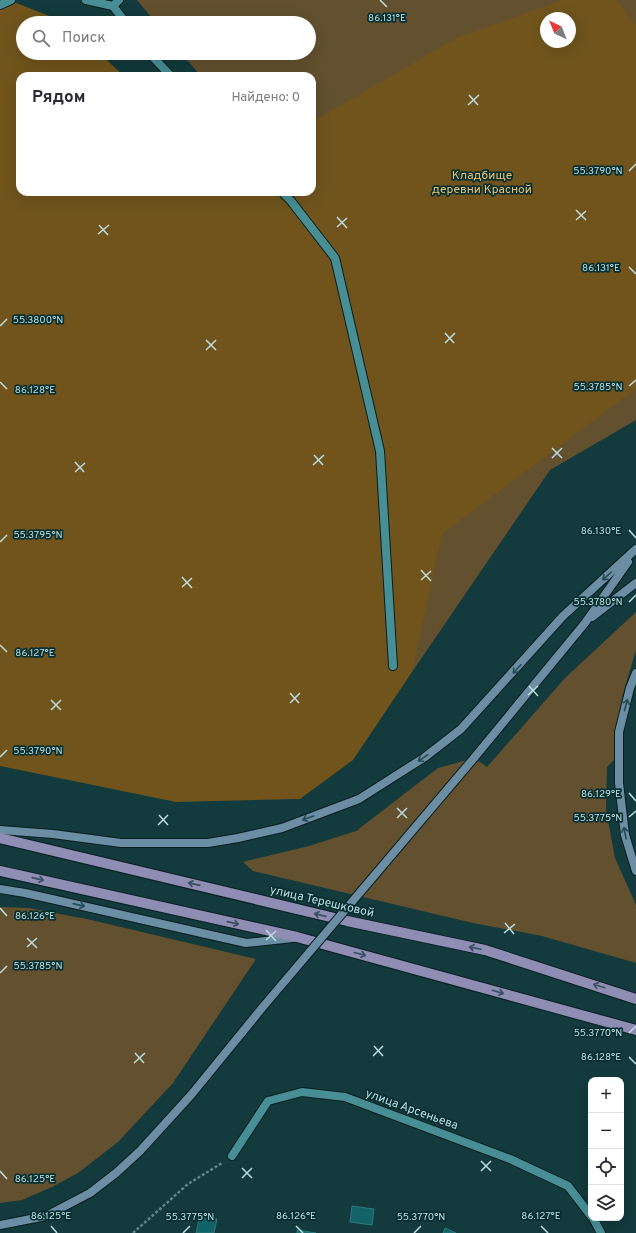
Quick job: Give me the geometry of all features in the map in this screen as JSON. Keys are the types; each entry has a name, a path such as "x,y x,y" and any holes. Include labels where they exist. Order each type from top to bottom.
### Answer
{"main road":[{"path":"0,1225 46,1216 90,1193 116,1173 140,1151 176,1112 474,758 585,623 636,550"},
{"path":"0,830 53,834 121,843 208,843 282,828 359,799 425,757 461,728 563,616 636,550"},
{"path":"585,623 636,583"},
{"path":"636,673 630,688 619,732 619,783 625,835 636,871"},
{"name":"улица Терешковой","path":"0,838 347,921 485,950 636,999"},
{"path":"0,871 297,937 636,1030"},
{"path":"0,889 25,893 246,943 297,937"}],"street":[{"path":"0,5 11,0"},
{"path":"86,0 116,3 122,16"},
{"path":"156,60 167,72"},
{"path":"286,196 335,258 380,451 393,666"},
{"name":"улица Арсеньева","path":"232,1156 268,1101 302,1092 345,1097 510,1159 568,1186 588,1212"},
{"name":"улица Арсеньева","path":"594,1221 601,1233"}],"path":[{"path":"132,1233 188,1184 232,1156"}],"green space":[{"path":"0,0 9,0 49,16 16,16 16,60 107,60 120,72 16,72 16,196 316,196 316,120 456,38 562,0 616,0 636,25 636,389 442,534 412,672 353,760 300,799 176,802 0,766"},
{"name":"Кладбище деревни Красной","path":"137,0 636,0 636,420 550,470 412,672 416,485 313,196 316,196 316,72 198,72 187,60 316,60 316,16 150,16"},
{"path":"636,612 636,650 622,697 617,757 607,767 606,810 615,858 636,905 636,963 542,936 473,923 253,871 243,862 309,846 356,831 438,768 474,758 487,767 565,678"},
{"path":"0,907 28,908 87,919 256,959 173,1083 118,1142 78,1173 52,1187 22,1200 0,1203"}],"building":[{"path":"352,1206 374,1209 372,1225 350,1222"},
{"path":"200,1215 217,1219 214,1233 196,1233"},
{"path":"445,1228 456,1233 443,1233"},
{"path":"297,1230 316,1233 297,1233"}]}
